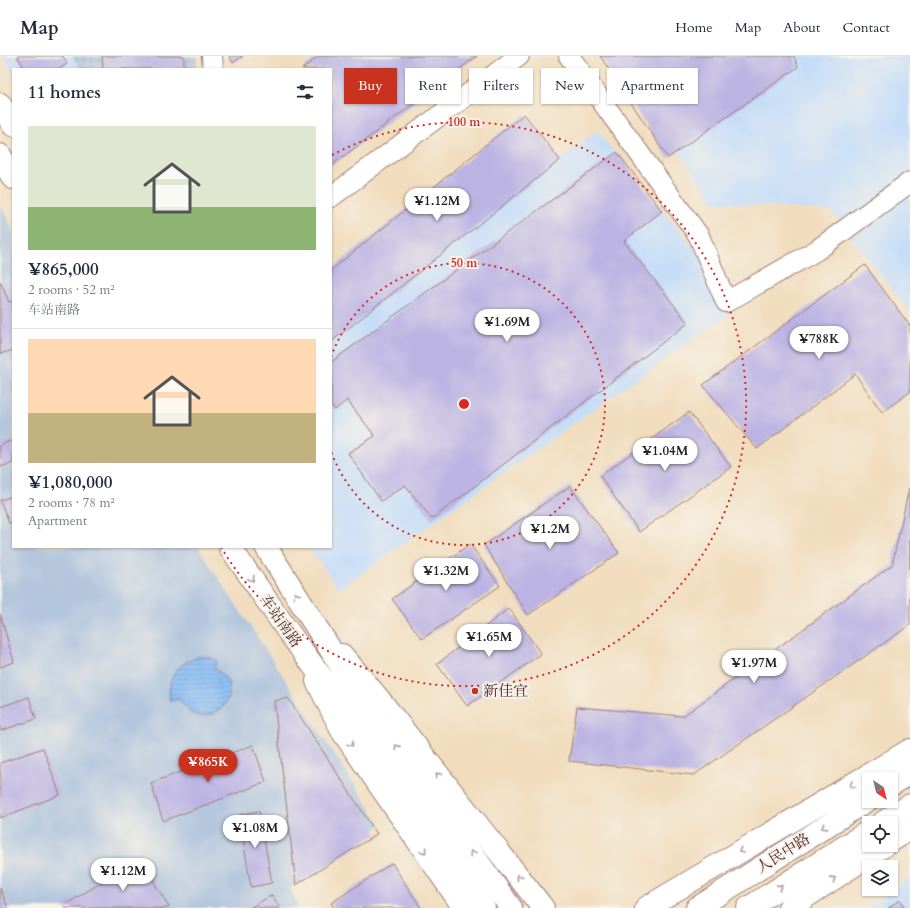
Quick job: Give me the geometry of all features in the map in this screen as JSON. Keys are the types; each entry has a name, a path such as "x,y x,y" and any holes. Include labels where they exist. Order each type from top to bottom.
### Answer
{"main road":[{"path":"0,104 12,123"},
{"path":"0,156 12,176"},
{"name":"车站南路","path":"231,548 300,648 344,691"},
{"name":"车站南路","path":"267,548 308,615 344,691"},
{"path":"308,615 379,698 543,908"},
{"path":"300,648 342,731 464,908"},
{"path":"344,691 484,908"},
{"path":"344,691 511,908"},
{"path":"646,908 910,750"},
{"path":"898,781 910,773"},
{"name":"人民中路","path":"697,908 862,803"},
{"path":"893,816 910,805"},
{"path":"898,837 910,829"},
{"name":"人民中路","path":"748,908 862,835"},
{"path":"789,908 874,852"}],"street":[{"path":"212,56 213,68"},
{"path":"332,196 519,56"},
{"path":"569,56 699,236 726,302 817,250 910,182"}],"shaded area":[{"path":"4,56 73,56 79,68 12,68 12,75"},
{"path":"73,56 196,56 197,68 79,68"},
{"path":"613,56 910,56 910,312 831,211 714,202 646,104 698,104 698,68 621,68"},
{"path":"597,131 741,305 339,589 310,548 332,548 332,334"},
{"path":"0,205 12,227 12,548 199,548 381,825 290,888 299,908 0,908"},
{"path":"910,877 910,908 868,908 884,896 898,896 898,886"}],"water":[{"path":"203,656 217,660 214,668 222,674 229,684 229,697 223,707 212,714 201,717 190,712 179,699 170,701 170,683 176,671 181,666"}],"building":[{"path":"17,56 63,56 67,64 61,68 24,68"},
{"path":"102,56 184,56 184,68 103,68"},
{"path":"229,56 243,56 233,63"},
{"path":"319,56 477,56 461,68 405,68 405,104 413,104 332,165 332,68 303,68"},
{"path":"600,56 794,56 798,67 668,158 632,104 698,104 698,68 608,68"},
{"path":"524,114 560,160 332,341 332,269"},
{"path":"617,152 662,211 624,241 688,323 432,519 405,485 381,501 348,453 375,436 347,400 335,410 332,406 332,361"},
{"path":"865,265 910,326 910,392 882,412 855,374 757,449 703,385"},
{"path":"0,281 9,302 12,301 12,350 0,354"},
{"path":"689,412 731,467 639,532 600,476"},
{"path":"12,440 12,463 0,467 0,445"},
{"path":"570,486 619,553 528,615 484,545"},
{"path":"909,488 910,625 694,775 569,761 577,707 683,716 892,565"},
{"path":"12,496 12,522 9,523 0,500"},
{"path":"470,544 500,586 422,639 392,599"},
{"path":"509,608 541,654 467,706 437,664"},
{"path":"0,614 14,662 0,667"},
{"path":"29,697 36,719 0,731 0,707"},
{"path":"288,698 377,834 296,885 274,701"},
{"path":"253,745 266,782 163,821 151,783"},
{"path":"43,748 60,795 0,818 0,763"},
{"path":"259,811 272,883 251,887 239,815"},
{"path":"140,859 169,907 65,908 63,906"},
{"path":"392,863 421,908 334,908 331,903"},
{"path":"0,888 8,908 0,908"},
{"path":"272,895 280,908 250,908"},
{"path":"900,900 905,908 888,908"}],"place":[{"name":"新佳宜","path":"475,691"}]}
